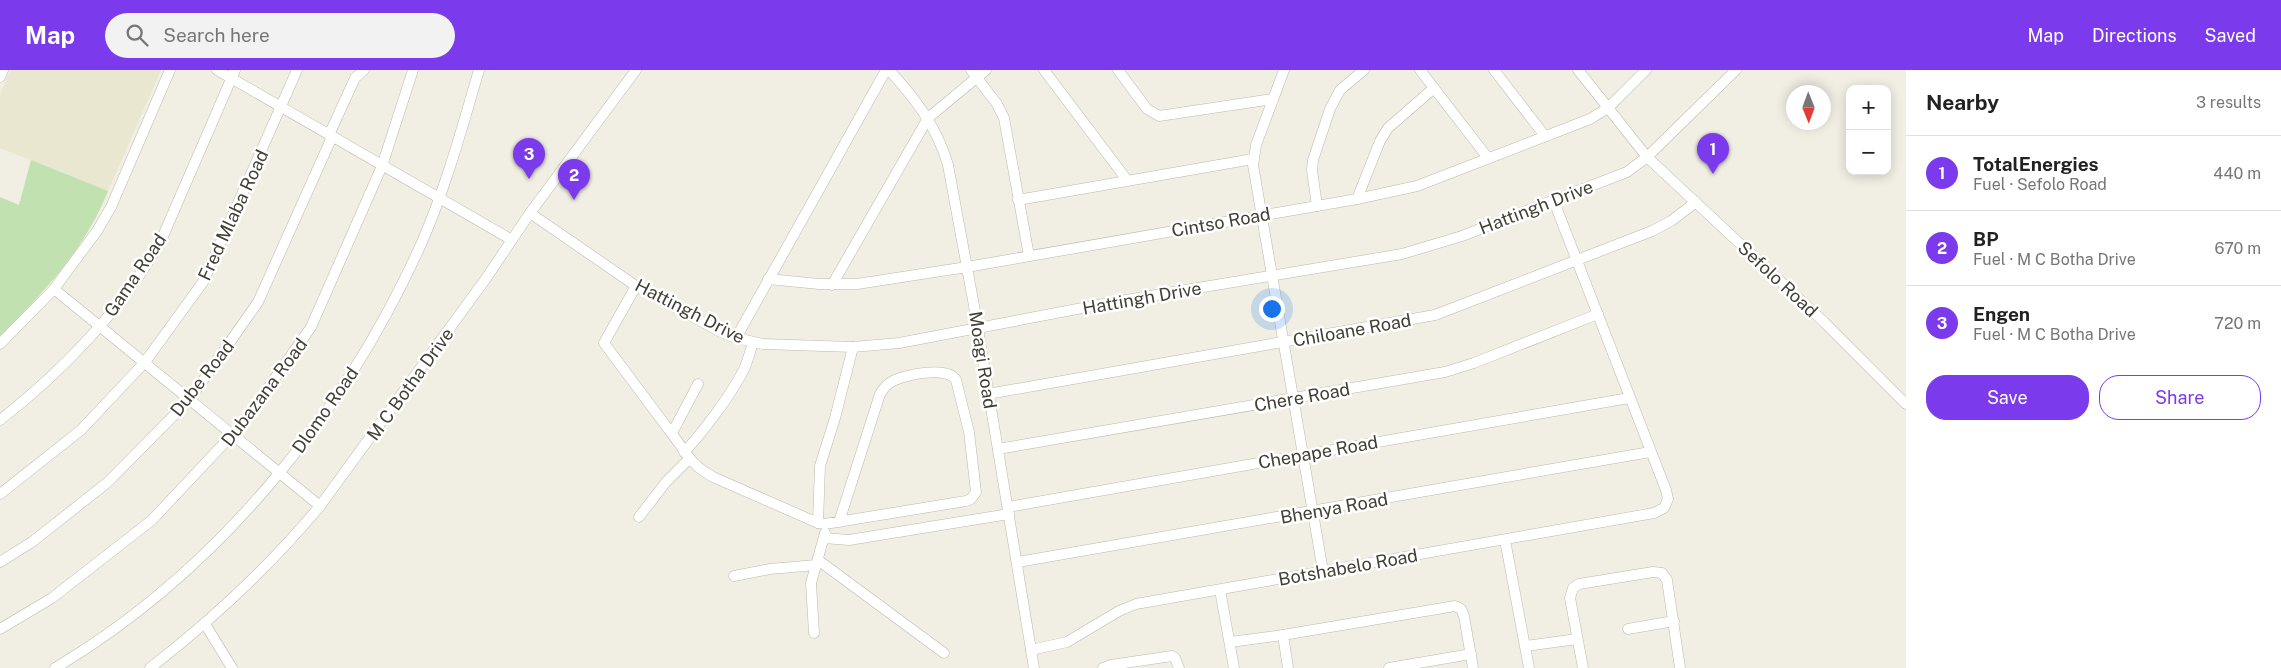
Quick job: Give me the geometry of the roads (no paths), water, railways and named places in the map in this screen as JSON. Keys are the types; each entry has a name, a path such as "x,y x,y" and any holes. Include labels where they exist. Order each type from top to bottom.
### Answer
{"street":[{"path":"0,77 3,70"},
{"path":"0,344 54,289 97,231 111,207 170,70"},
{"path":"217,70 233,74 281,108 512,240"},
{"name":"Fred Mlaba Road","path":"0,494 77,433 145,362 210,271 297,70"},
{"name":"Dube Road","path":"0,562 28,546 97,492 190,399 258,302 355,78 364,70"},
{"name":"Dubazana Road","path":"0,629 52,598 152,520 234,435 308,334 382,166 413,70"},
{"name":"Dlomo Road","path":"55,668 98,642 180,577 205,554 280,474 361,359 410,267 438,199 479,70"},
{"name":"M C Botha Drive","path":"150,668 205,624 262,571 320,506 430,356 530,213 636,70"},
{"path":"736,338 887,70"},
{"name":"Moagi Road","path":"887,70 928,118 944,149 948,165 978,328 1034,668"},
{"path":"832,285 928,118 974,74 986,70"},
{"path":"1044,70 1127,180"},
{"path":"1118,70 1147,109 1159,116 1273,98"},
{"path":"1284,70 1253,159 1260,215 1323,571"},
{"path":"1317,206 1312,170 1313,160 1327,117 1335,96 1364,70"},
{"path":"1420,70 1488,158"},
{"path":"1494,70 1545,136"},
{"name":"Sefolo Road","path":"1578,70 1647,157 1824,322 1906,404"},
{"name":"Cintso Road","path":"768,279 832,285 857,284 967,267 1358,199 1417,186 1590,119 1608,108 1646,70"},
{"name":"Hattingh Drive","path":"530,213 636,286 736,338 753,343 853,347 899,342 1420,250 1628,172 1647,157 1736,70"},
{"name":"Gama Road","path":"0,420 46,382 101,326 160,243 233,74"},
{"path":"974,74 997,104 1004,118 1029,256"},
{"path":"1358,199 1380,141 1388,128 1434,88"},
{"path":"1018,200 1253,159"},
{"path":"1554,199 1650,452"},
{"name":"Chiloane Road","path":"988,394 1435,315 1662,227 1696,202"},
{"path":"636,286 604,343 672,433 687,456 698,468 713,477 822,523 839,522 966,501 974,496 976,487 969,432 958,385 954,376 944,372 917,374 894,380 884,388 839,522"},
{"path":"54,289 320,506"},
{"name":"Chere Road","path":"998,449 1452,370 1598,314"},
{"path":"639,517 687,456 696,440 737,382 745,368 753,343"},
{"path":"814,633 811,583 824,538 820,466 835,418 853,347"},
{"path":"672,433 698,384"},
{"name":"Chepape Road","path":"824,538 849,540 1302,455 1629,398"},
{"name":"Botshabelo Road","path":"1032,650 1067,642 1119,610 1136,604 1654,513 1664,508 1668,499 1650,452"},
{"name":"Bhenya Road","path":"1018,562 1650,452"},
{"path":"1505,540 1526,646 1528,668"},
{"path":"734,576 816,562 944,653"},
{"path":"1583,668 1570,595 1573,588 1580,584 1653,572 1662,573 1667,580 1680,668"},
{"path":"1220,590 1234,668"},
{"path":"1230,642 1455,606 1461,609 1464,616 1473,668"},
{"path":"1628,629 1674,621"},
{"path":"205,624 232,668"},
{"path":"1283,635 1288,668"},
{"path":"1526,646 1577,639"},
{"path":"1388,668 1471,654"},
{"path":"1103,668 1111,664 1172,656 1178,661 1180,668"}],"place":[{"name":"TotalEnergies","path":"1713,174"},
{"name":"Engen","path":"529,179"},
{"name":"BP","path":"574,200"}]}
